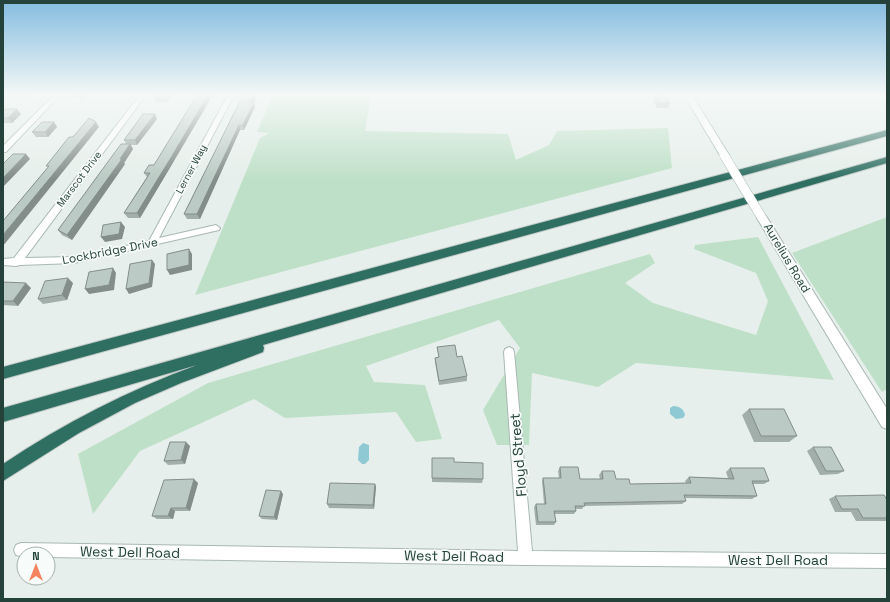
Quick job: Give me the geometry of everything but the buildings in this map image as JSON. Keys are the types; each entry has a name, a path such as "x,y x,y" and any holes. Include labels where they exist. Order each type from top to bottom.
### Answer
{"highway":[{"path":"3,373 887,133"},
{"path":"3,415 327,320 887,160"},
{"path":"3,365 212,316"},
{"path":"3,473 71,430 128,400 166,383 327,320"}],"street":[{"path":"3,150 29,123"},
{"name":"Marscot Drive","path":"16,263 121,123"},
{"name":"Lerner Way","path":"152,244 216,123"},
{"name":"Aurelius Road","path":"705,123 887,422"},
{"name":"Lockbridge Drive","path":"3,262 16,263 74,260 152,244 216,228"},
{"name":"Floyd Street","path":"509,352 526,558"},
{"name":"West Dell Road","path":"56,551 526,558 887,561"}],"green space":[{"path":"261,123 366,123 365,131 508,134 516,160 549,145 557,131 668,128 672,168 195,295 260,138 270,133 257,132"},
{"path":"887,217 887,389 882,392 792,253"},
{"path":"758,237 834,380 636,363 598,387 532,373 529,445 497,445 483,410 520,348 499,320 366,366 374,382 425,385 442,439 416,442 396,412 285,418 254,399 140,451 93,514 78,454 208,383 650,254 655,263 625,283 653,303 756,335 768,301 756,273 694,249 695,245"}],"water":[{"path":"673,406 679,407 682,410 685,415 683,418 676,419 670,414 670,408"},
{"path":"363,443 369,445 369,460 365,464 362,464 358,460 359,447"}]}
